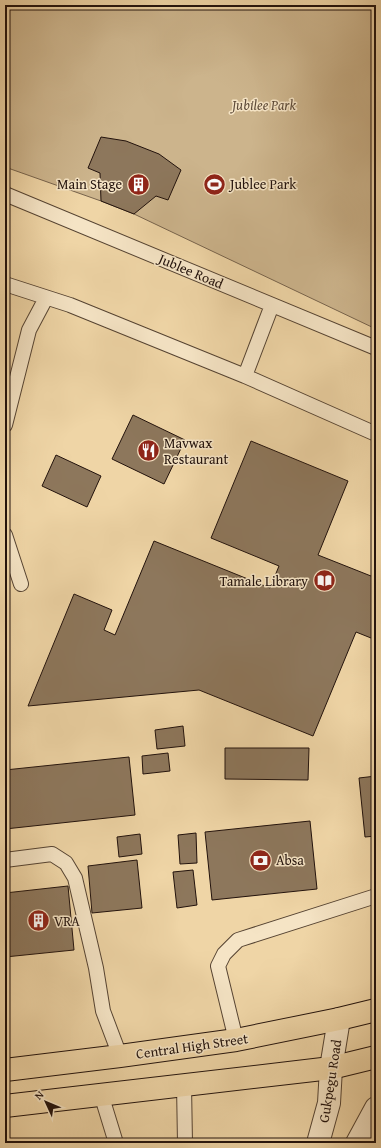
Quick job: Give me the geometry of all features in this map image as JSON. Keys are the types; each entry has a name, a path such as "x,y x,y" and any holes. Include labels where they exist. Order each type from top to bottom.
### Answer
{"highway":[{"name":"Central High Street","path":"5,1070 236,1040 340,1019 376,1010"},
{"path":"5,1106 331,1068 376,1057"}],"street":[{"name":"Gukpegu Road","path":"318,1143 329,1103 331,1068 340,1019"},
{"path":"357,1143 376,1108"}],"lane":[{"name":"Jublee Road","path":"5,194 376,348"},
{"path":"5,284 70,305 245,376 376,434"},
{"path":"5,426 29,330 46,298"},
{"path":"245,376 272,305"},
{"path":"5,535 21,584"},
{"path":"5,860 52,854 66,863 76,878 96,968 102,1011 120,1056"},
{"path":"236,1040 218,966 224,954 233,944 238,940 376,896"},
{"path":"184,1085 185,1143"},
{"path":"101,1094 116,1143"}],"green space":[{"name":"Jubilee Park","path":"5,5 376,5 376,329 134,214 5,167"}],"building":[{"name":"Main Stage","path":"101,137 126,141 159,154 181,170 168,200 156,196 134,214 101,201 100,173 88,168"},
{"path":"133,415 185,440 164,484 112,459"},
{"path":"251,441 348,481 318,555 376,578 376,640 356,632 313,736 199,690 28,706 74,594 112,610 104,630 115,635 154,541 270,588 279,566 211,538"},
{"path":"56,455 101,476 87,507 42,486"},
{"path":"183,726 185,746 157,749 155,730"},
{"path":"225,748 309,748 308,780 225,779"},
{"path":"168,753 170,771 143,774 142,756"},
{"path":"129,757 135,815 5,829 5,770"},
{"path":"376,776 376,836 365,837 359,778"},
{"name":"Absa","path":"310,821 317,889 212,900 205,832"},
{"path":"196,833 197,863 180,864 178,835"},
{"path":"140,834 142,854 119,857 117,837"},
{"path":"137,860 142,908 92,913 88,866"},
{"path":"193,870 197,905 177,908 173,872"},
{"name":"VRA","path":"68,886 74,950 5,957 5,893"}],"place":[{"name":"Main Stage","path":"138,184"},
{"name":"Jublee Park","path":"214,184"},
{"name":"Mavwax Restaurant","path":"148,451"},
{"name":"Tamale Library","path":"324,581"},
{"name":"Absa","path":"261,860"},
{"name":"VRA","path":"38,921"}]}
